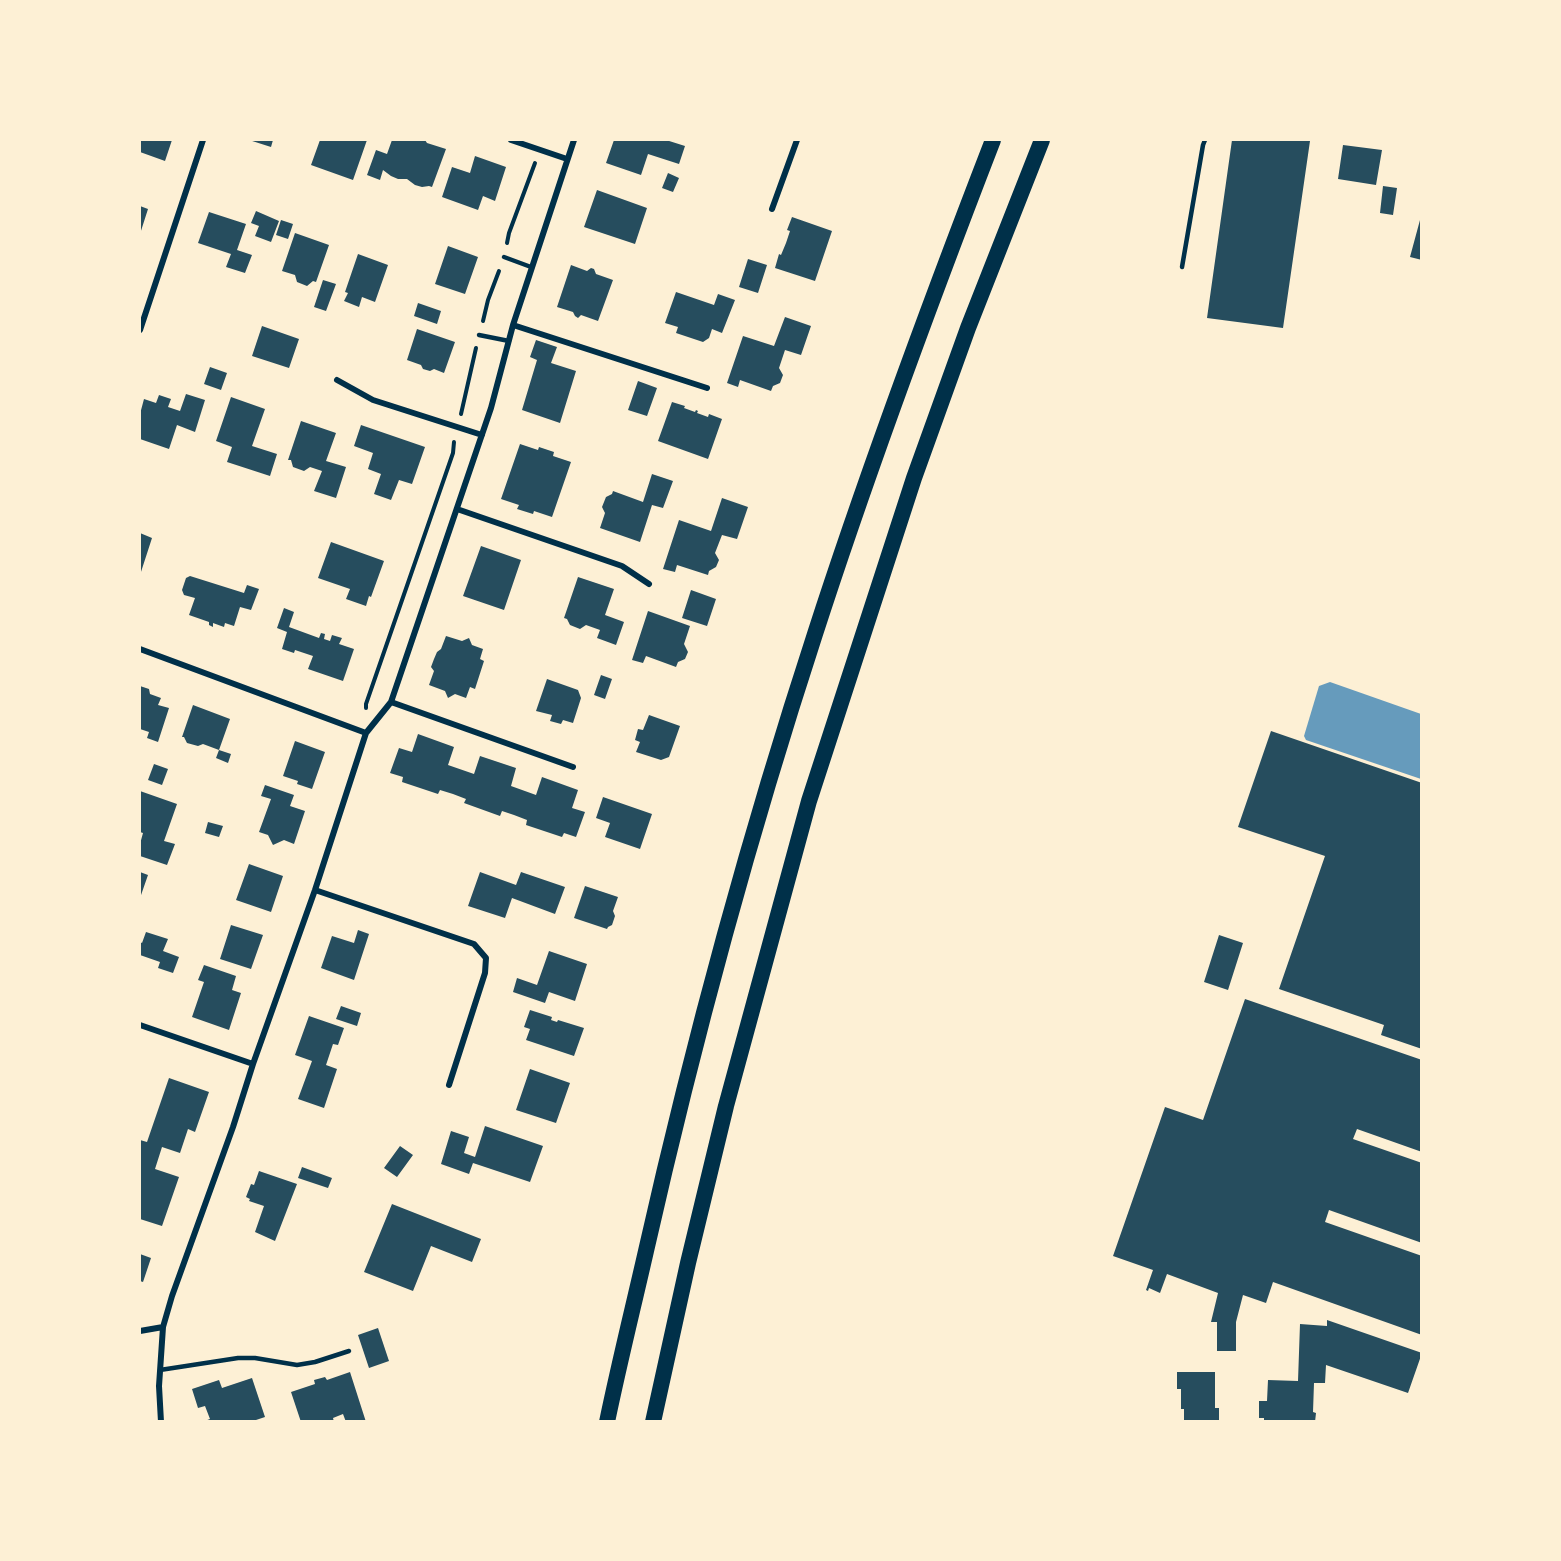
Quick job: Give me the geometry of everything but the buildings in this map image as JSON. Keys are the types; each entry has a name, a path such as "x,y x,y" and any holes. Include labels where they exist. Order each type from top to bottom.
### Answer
{"highway":[{"path":"608,1422 670,1144 717,965 775,763 814,634 877,450 993,140"},
{"path":"653,1422 726,1106 809,801 914,478 972,317 1042,140"}],"street":[{"path":"140,330 203,140"},
{"path":"511,140 567,159"},
{"path":"160,1422 159,1386 164,1327 172,1296 315,890 366,733 392,702 491,408 513,325 574,140"},
{"path":"772,209 797,140"},
{"path":"513,325 707,388"},
{"path":"337,380 373,400 482,435"},
{"path":"457,509 622,566 649,584"},
{"path":"140,649 366,733"},
{"path":"392,702 573,767"},
{"path":"315,890 474,944 486,958 485,973 449,1085"},
{"path":"140,1025 253,1064"},
{"path":"140,1331 164,1327"}],"lane":[{"path":"1182,267 1205,140"},
{"path":"504,257 531,267"},
{"path":"479,335 509,341"},
{"path":"160,1370 238,1358 255,1358 297,1365 349,1351"}],"water":[{"path":"1330,682 1421,714 1421,779 1306,740 1304,736 1319,686"}]}
